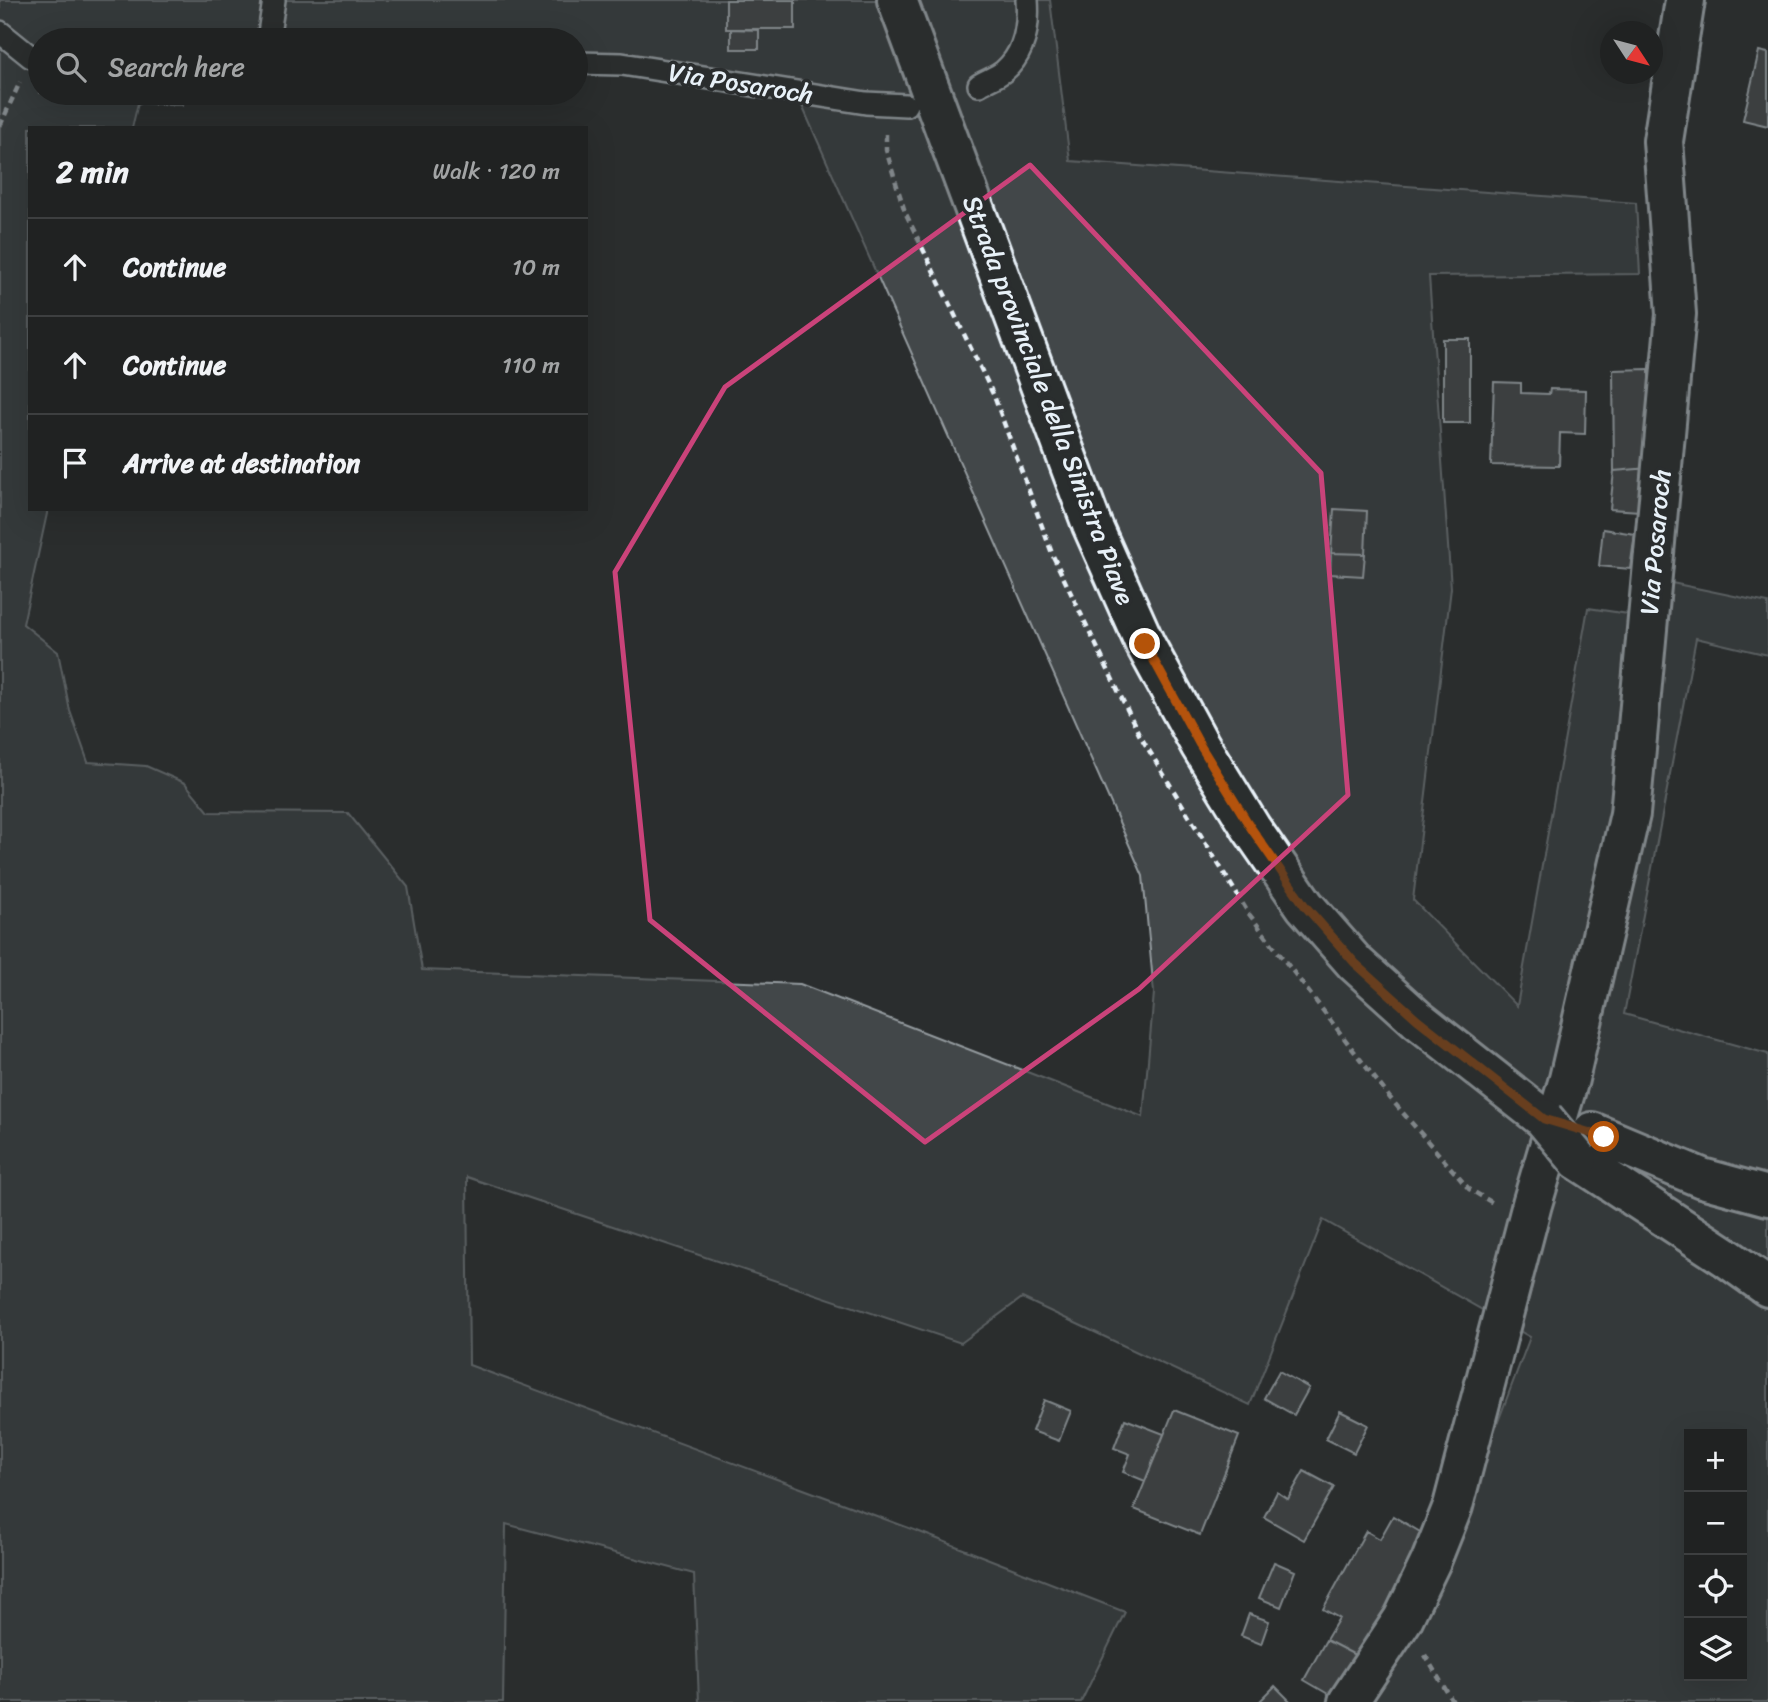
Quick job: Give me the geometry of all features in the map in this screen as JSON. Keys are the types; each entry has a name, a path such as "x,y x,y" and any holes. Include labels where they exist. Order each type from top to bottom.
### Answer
{"main road":[{"name":"Strada provinciale della Sinistra Piave","path":"897,0 1092,525 1145,644 1200,745 1251,828 1305,906 1355,963 1417,1019 1535,1112 1585,1146"},
{"name":"Via Posaroch","path":"1348,1702 1403,1619 1431,1561 1453,1506 1529,1214 1569,1079 1630,814 1676,314 1663,141 1685,0"},
{"path":"1585,1146 1768,1196"},
{"path":"1585,1146 1768,1287"}],"lane":[{"path":"270,28 274,0"},
{"path":"979,85 1003,72 1020,52 1027,27 1027,0"},
{"path":"0,32 28,51"},
{"name":"Via Posaroch","path":"588,63 622,64 866,103 906,105"}],"path":[{"path":"0,126 28,72"},
{"path":"1403,1619 1453,1702"}],"highlighted area":[{"path":"1030,165 1321,473 1348,795 1139,989 925,1142 650,920 615,572 725,387"}],"shaded area":[{"path":"0,0 1050,0 1070,161 1636,203 1640,274 1429,276 1451,588 1413,900 1517,1006 1588,608 1662,619 1667,582 1768,603 1768,655 1696,638 1624,1014 1768,1054 1768,1702 1360,1702 1457,1530 1530,1337 1323,1220 1250,1405 1022,1298 961,1343 467,1177 469,1365 917,1531 1125,1612 1081,1702 699,1702 694,1574 506,1524 503,1702 0,1702","holes":["28,28 588,28 588,68 796,92 1143,876 1154,993 1143,1117 800,984 422,970 408,887 348,813 209,812 185,783 146,766 88,762 70,711 58,652 23,624 48,511 28,511 28,126 132,126 138,105 28,105"]}],"building":[{"path":"726,0 795,0 795,29 726,29"},
{"path":"731,29 759,30 759,49 731,49"},
{"path":"1759,51 1768,53 1768,126 1743,120"},
{"path":"1443,339 1470,339 1470,423 1443,423"},
{"path":"1649,369 1649,468 1614,471 1613,370"},
{"path":"1494,382 1521,383 1521,393 1549,394 1550,389 1586,390 1585,434 1560,433 1559,466 1491,465"},
{"path":"1649,468 1640,511 1610,509 1614,471"},
{"path":"1334,509 1367,511 1365,554 1331,553"},
{"path":"1603,529 1635,534 1630,569 1599,566"},
{"path":"1331,553 1365,554 1363,576 1330,574"},
{"path":"1279,1371 1309,1388 1294,1415 1264,1398"},
{"path":"1044,1400 1071,1411 1059,1441 1032,1431"},
{"path":"1174,1410 1239,1436 1200,1535 1134,1509"},
{"path":"1340,1411 1368,1425 1354,1453 1326,1439"},
{"path":"1125,1419 1164,1434 1145,1481 1123,1472 1130,1454 1114,1448"},
{"path":"1304,1471 1334,1487 1304,1540 1264,1517 1277,1492 1288,1499"},
{"path":"1393,1516 1427,1536 1359,1657 1326,1640 1339,1618 1323,1609 1366,1531 1380,1539"},
{"path":"1274,1562 1295,1571 1281,1607 1259,1598"},
{"path":"1249,1614 1269,1621 1261,1644 1241,1636"},
{"path":"1326,1640 1359,1657 1335,1698 1304,1680"},
{"path":"1275,1686 1291,1702 1259,1702"}],"route":[{"path":"1145,644 1200,745 1251,828 1305,906 1355,963 1417,1019 1544,1119 1604,1137"}]}
